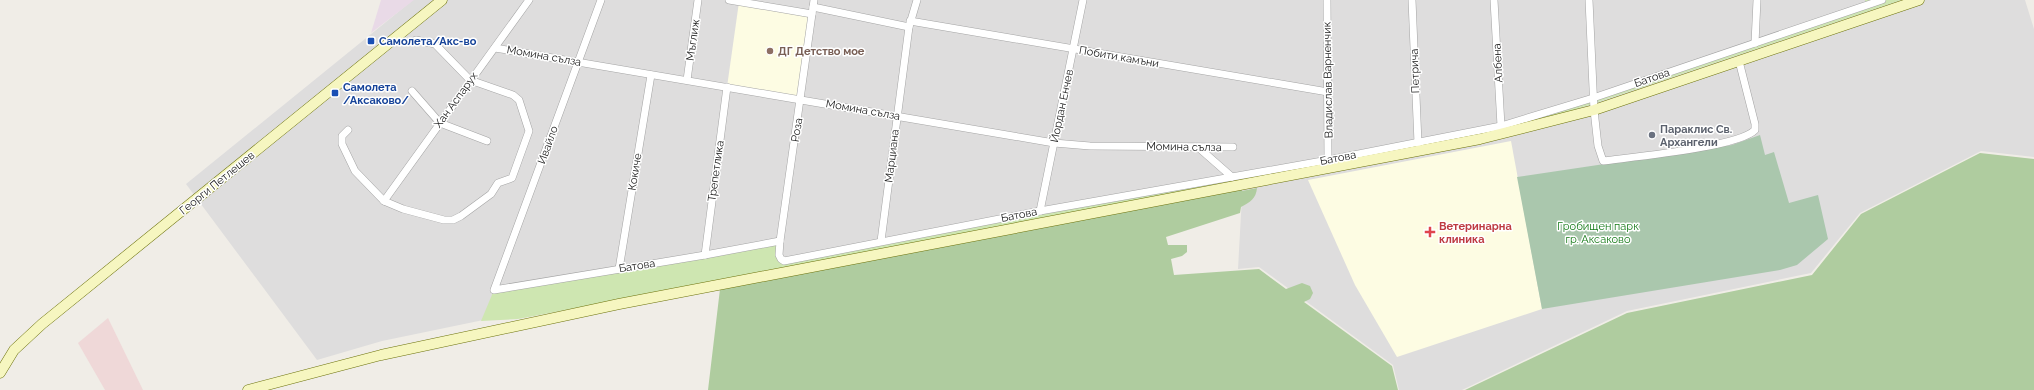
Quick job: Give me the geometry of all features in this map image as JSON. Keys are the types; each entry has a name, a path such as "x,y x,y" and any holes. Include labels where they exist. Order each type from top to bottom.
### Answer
{"main road":[{"name":"Георги Петлешев","path":"0,373 14,350 42,324 442,0"},
{"path":"248,390 381,355 618,304 1480,139 1594,110 1919,0"}],"street":[{"name":"Хан Аспарух","path":"384,201 529,0"},
{"name":"Ивайло","path":"494,290 601,0"},
{"name":"Мъглиж","path":"687,80 698,0"},
{"name":"Побити камъни","path":"729,0 813,7 1328,92"},
{"name":"Марциана","path":"881,241 910,24 917,0"},
{"name":"Йордан Енчев","path":"1040,211 1083,0"},
{"name":"Владислав Варненчик","path":"1327,0 1328,160"},
{"name":"Петрича","path":"1412,0 1418,142"},
{"name":"Албена","path":"1494,0 1501,126"},
{"path":"1588,0 1594,110 1598,146 1604,161 1727,143 1744,138 1754,130 1754,124 1740,60"},
{"path":"1756,43 1757,0"},
{"name":"Батова","path":"781,259 784,261 1040,211 1328,160 1501,126 1593,98 1882,0"},
{"name":"Роза","path":"781,259 779,255 780,241 813,7"},
{"path":"348,130 342,136 342,144 355,172 384,201 403,209 449,220 461,216 491,194 498,183 512,178 528,135 528,127 517,97 470,80 435,44 416,40"},
{"name":"Момина сълза","path":"495,48 1054,143 1090,146 1198,148 1233,147"},
{"name":"Кокиче","path":"619,269 652,75"},
{"name":"Трепетлика","path":"705,256 727,87"},
{"path":"412,91 440,123 487,141"},
{"path":"1198,148 1232,177"},
{"name":"Батова","path":"494,290 705,256 780,241"}],"shaded area":[{"path":"381,0 414,0 371,33"},
{"path":"413,0 2025,0 2034,29 2034,157 1981,151 1860,213 1811,273 1627,311 1462,390 1399,390 1393,365 1259,267 1238,269 1243,178 537,309 382,341 317,360 186,184"},
{"name":"ДГ Детство мое","path":"739,2 812,14 801,99 727,87"},
{"name":"Ветеринарна клиника","path":"1511,141 1542,309 1397,357 1355,285 1308,180"},
{"path":"108,318 143,390 105,390 78,343"}],"green space":[{"path":"1865,0 1901,0 1589,105 1491,135 518,319 481,321 494,290 780,241 781,259 1501,126 1866,5"},
{"name":"Гробищен парк гр. Аксаково","path":"1760,135 1765,155 1774,152 1789,203 1818,195 1828,239 1797,265 1780,270 1542,309 1517,177 1732,145"},
{"path":"1980,153 2034,159 2034,390 1465,390 1627,313 1812,275 1861,214"},
{"path":"1242,188 1242,191 1257,188 1254,198 1241,207 1240,213 1166,237 1168,245 1187,245 1187,252 1182,256 1171,259 1174,275 1259,269 1286,289 1302,283 1310,286 1313,293 1310,299 1304,302 1392,366 1398,390 708,390 720,289"}],"place":[{"name":"Самолета/Акс-во","path":"371,41"},
{"name":"ДГ Детство мое","path":"770,51"},
{"name":"Самолета /Аксаково/","path":"335,93"},
{"name":"Параклис Св. Архангели","path":"1652,135"},
{"name":"Ветеринарна клиника","path":"1430,232"}]}
